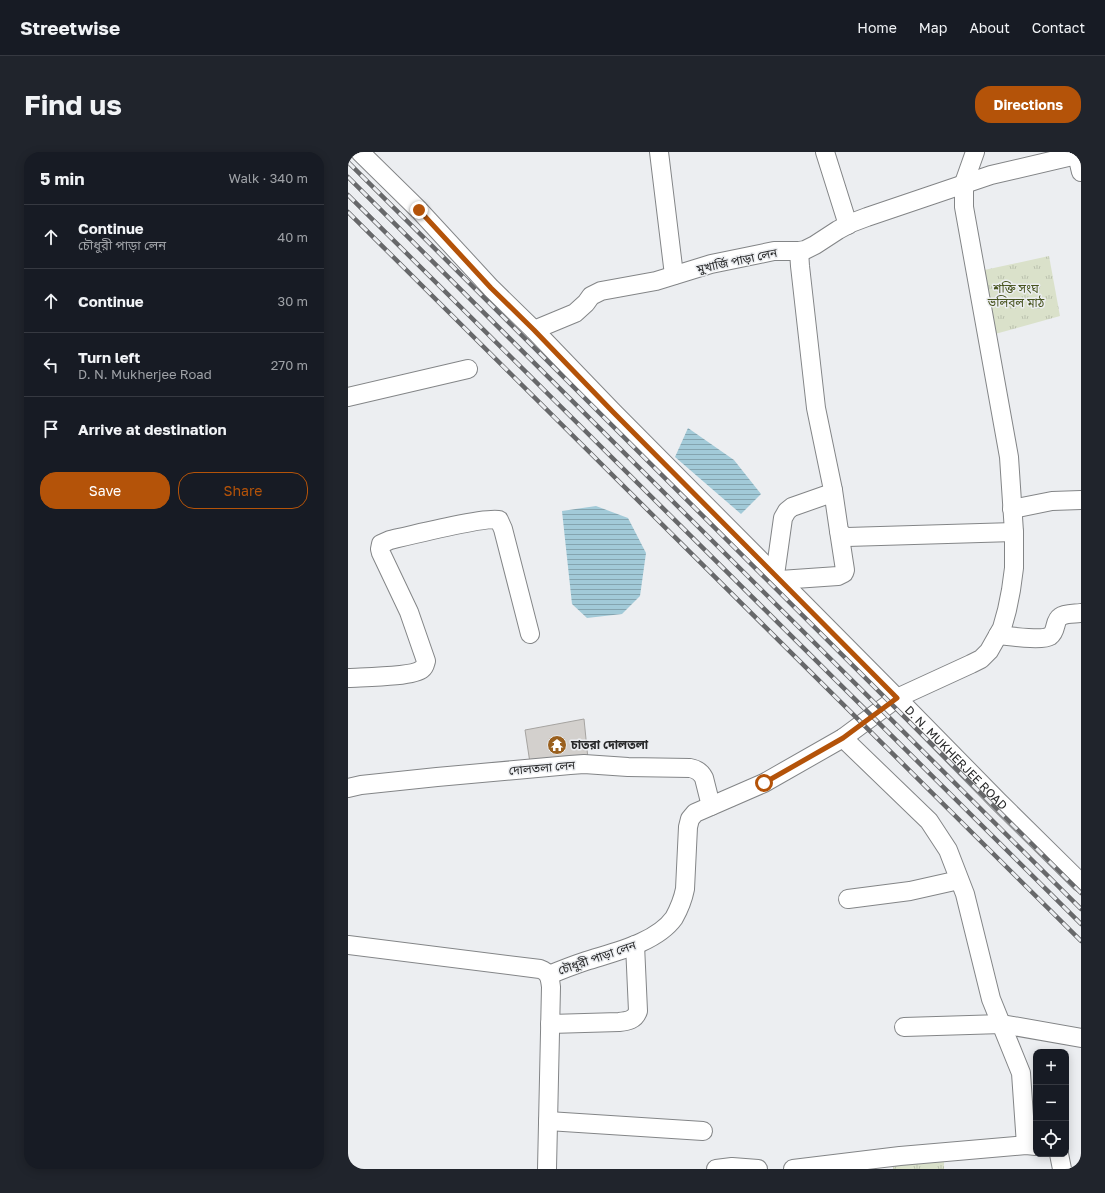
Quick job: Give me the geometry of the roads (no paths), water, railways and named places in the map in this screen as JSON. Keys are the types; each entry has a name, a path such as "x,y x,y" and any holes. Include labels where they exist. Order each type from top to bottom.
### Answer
{"street":[{"name":"D. N. MUKHERJEE ROAD","path":"360,152 419,210 491,288 613,412 1081,883"},
{"path":"659,152 674,275"},
{"path":"825,152 848,225"},
{"name":"চৌধুরী পাড়া লেন","path":"548,975 644,941 661,930 673,918 683,897 685,889 688,823 695,814 756,788 843,738 897,698 981,659 988,651 1002,628 1011,590 1014,568 1011,475 964,207 964,183 975,152"},
{"name":"মুখার্জি পাড়া লেন","path":"534,330 575,312 586,303 591,296 601,291 656,281 711,264 774,251 799,251 815,245 848,225 867,217 964,183 1009,170 1079,154"},
{"path":"1079,154 1081,172"},
{"path":"799,251 816,408 834,490 845,570 842,575 838,576 778,578 783,518 786,511 792,507 829,494 834,490"},
{"path":"348,397 468,369"},
{"path":"1012,509 1052,501 1081,500"},
{"path":"348,678 400,675 417,672 425,665 426,661 409,612 381,553 381,544 390,540 472,522 495,518 499,520 503,529 530,634"},
{"path":"839,531 847,537 1014,532"},
{"path":"998,635 1034,638 1050,636 1059,617 1063,615 1081,613"},
{"path":"793,1169 900,1156 1031,1146 1021,1074 991,999 965,894 948,850 929,821 843,738"},
{"name":"দোলতলা লেন","path":"348,788 361,785 437,777 584,764 628,767 690,768 695,769 702,774 711,806"},
{"path":"848,899 910,891 959,880"},
{"path":"348,945 540,969 545,971 548,975 551,987 547,1169"},
{"path":"550,1024 619,1022 633,1019 637,1015 638,1011 635,945"},
{"path":"904,1027 1002,1024 1081,1038"},
{"path":"548,1121 703,1131"},
{"path":"1060,1157 1062,1169"},
{"path":"716,1169 758,1169"}],"water":[{"path":"688,428 734,460 761,494 741,514 675,457"},
{"path":"596,506 628,518 646,553 640,596 622,614 587,618 572,604 562,511"}],"railway":[{"path":"348,162 1081,893"},
{"path":"348,177 1081,909"},
{"path":"348,195 1081,924"},
{"path":"348,212 1081,941"}],"place":[{"name":"চাতরা দোলতলা","path":"557,745"}],"park label":[{"name":"শক্তি সংঘ ভলিবল মাঠ","path":"1016,296"}]}
